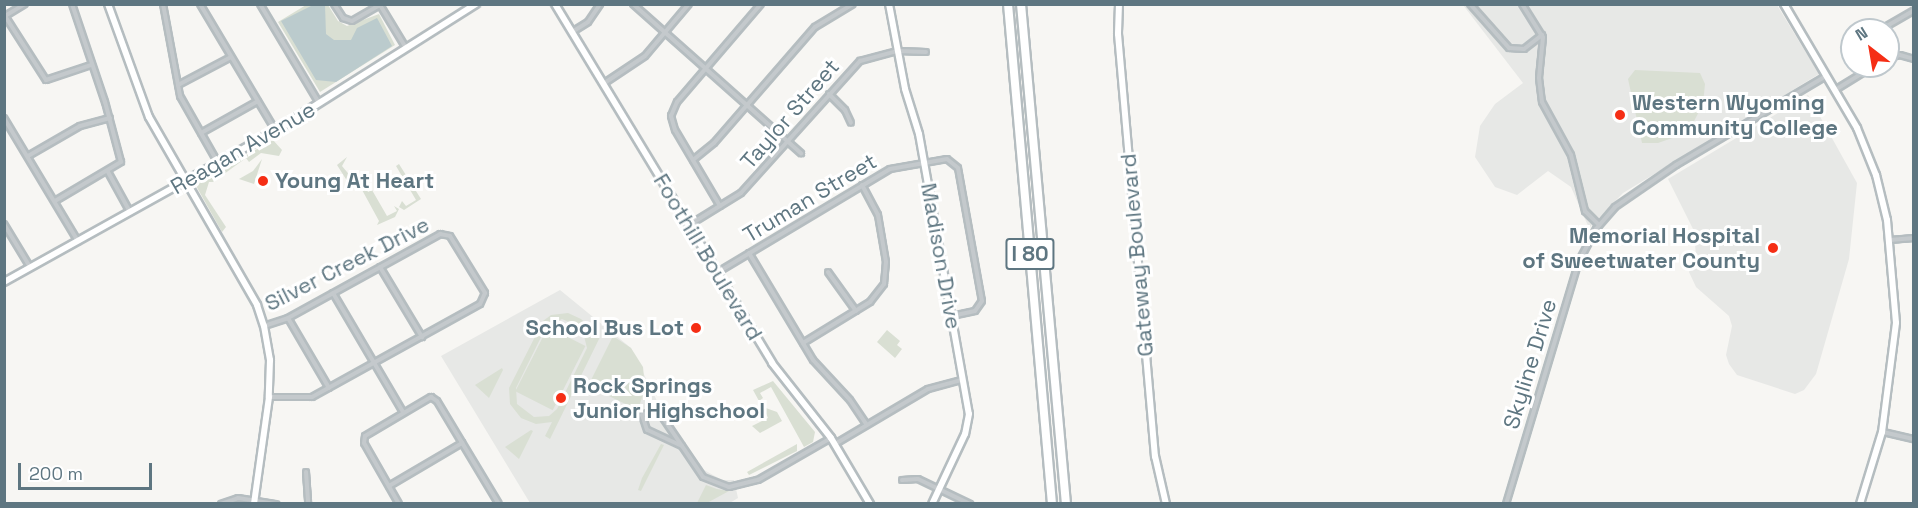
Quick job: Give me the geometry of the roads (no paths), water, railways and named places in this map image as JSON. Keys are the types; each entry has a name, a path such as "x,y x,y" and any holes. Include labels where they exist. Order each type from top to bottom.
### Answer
{"highway":[{"name":"I 80","path":"1008,4 1052,504"},
{"name":"I 80","path":"1022,4 1066,504"}],"main road":[{"path":"108,4 143,104 185,182 257,305 264,326 270,360 269,397 254,502"},
{"name":"Reagan Avenue","path":"4,282 275,131 476,4"},
{"name":"Foothill Boulevard","path":"555,4 788,386 833,441 870,504"},
{"name":"Madison Drive","path":"889,4 924,161 963,380 968,427 932,504"},
{"name":"Gateway Boulevard","path":"1119,4 1119,46 1155,456 1166,504"},
{"path":"1784,4 1835,90 1870,159 1890,240 1896,323 1882,432 1860,504"}],"street":[{"path":"25,4 5,16 46,80 91,65"},
{"path":"55,201 108,172 121,162 110,118 72,4"},
{"path":"163,4 178,85 218,163"},
{"path":"200,4 275,131"},
{"path":"260,4 319,103"},
{"path":"334,4 340,14 352,21 381,5 406,48"},
{"path":"572,32 588,22 600,4"},
{"path":"633,4 801,153"},
{"path":"603,84 634,65 689,4"},
{"path":"720,206 671,116 677,102 761,4"},
{"path":"693,160 714,143 815,27 853,4"},
{"path":"1470,4 1509,48 1524,49 1542,35"},
{"path":"1522,4 1542,35 1539,88 1542,102 1571,155 1585,211 1599,225"},
{"path":"1900,18 1914,10"},
{"name":"Taylor Street","path":"688,225 741,193 860,61 898,51 926,52"},
{"path":"178,85 231,57"},
{"name":"Skyline Drive","path":"1506,504 1579,261 1599,225 1626,199 1676,165 1827,76"},
{"path":"1835,90 1854,78"},
{"path":"829,94 845,110 850,123"},
{"path":"201,133 258,101"},
{"path":"4,118 79,241"},
{"path":"27,156 80,126 110,118"},
{"name":"Truman Street","path":"717,272 890,169 924,161 947,159 956,164 982,301 978,308 952,316"},
{"path":"108,172 130,212"},
{"path":"803,343 876,297 887,271 876,210 862,185"},
{"path":"4,224 31,267"},
{"name":"Silver Creek Drive","path":"264,326 288,318 446,233 485,292 485,299 422,337"},
{"path":"1890,240 1914,238"},
{"path":"749,253 818,368 850,400 867,425"},
{"path":"269,397 304,399 329,388 422,337 380,267"},
{"path":"828,273 856,311"},
{"path":"333,293 403,412"},
{"path":"288,318 329,388"},
{"path":"682,446 647,430 642,416 657,409 703,477 719,485 738,486 867,425 936,386 963,380"},
{"path":"399,504 364,443 370,432 425,399 437,401 499,504"},
{"path":"1882,432 1914,439"},
{"path":"389,486 462,443"},
{"path":"306,472 308,504"},
{"path":"902,480 918,479 970,504"},
{"path":"221,504 238,498 277,504"}],"place":[{"name":"Western Wyoming Community College","path":"1620,115"},
{"name":"Young At Heart","path":"263,181"},
{"name":"Memorial Hospital of Sweetwater County","path":"1773,248"},
{"name":"School Bus Lot","path":"696,328"},
{"name":"Rock Springs Junior Highschool","path":"561,398"}]}
